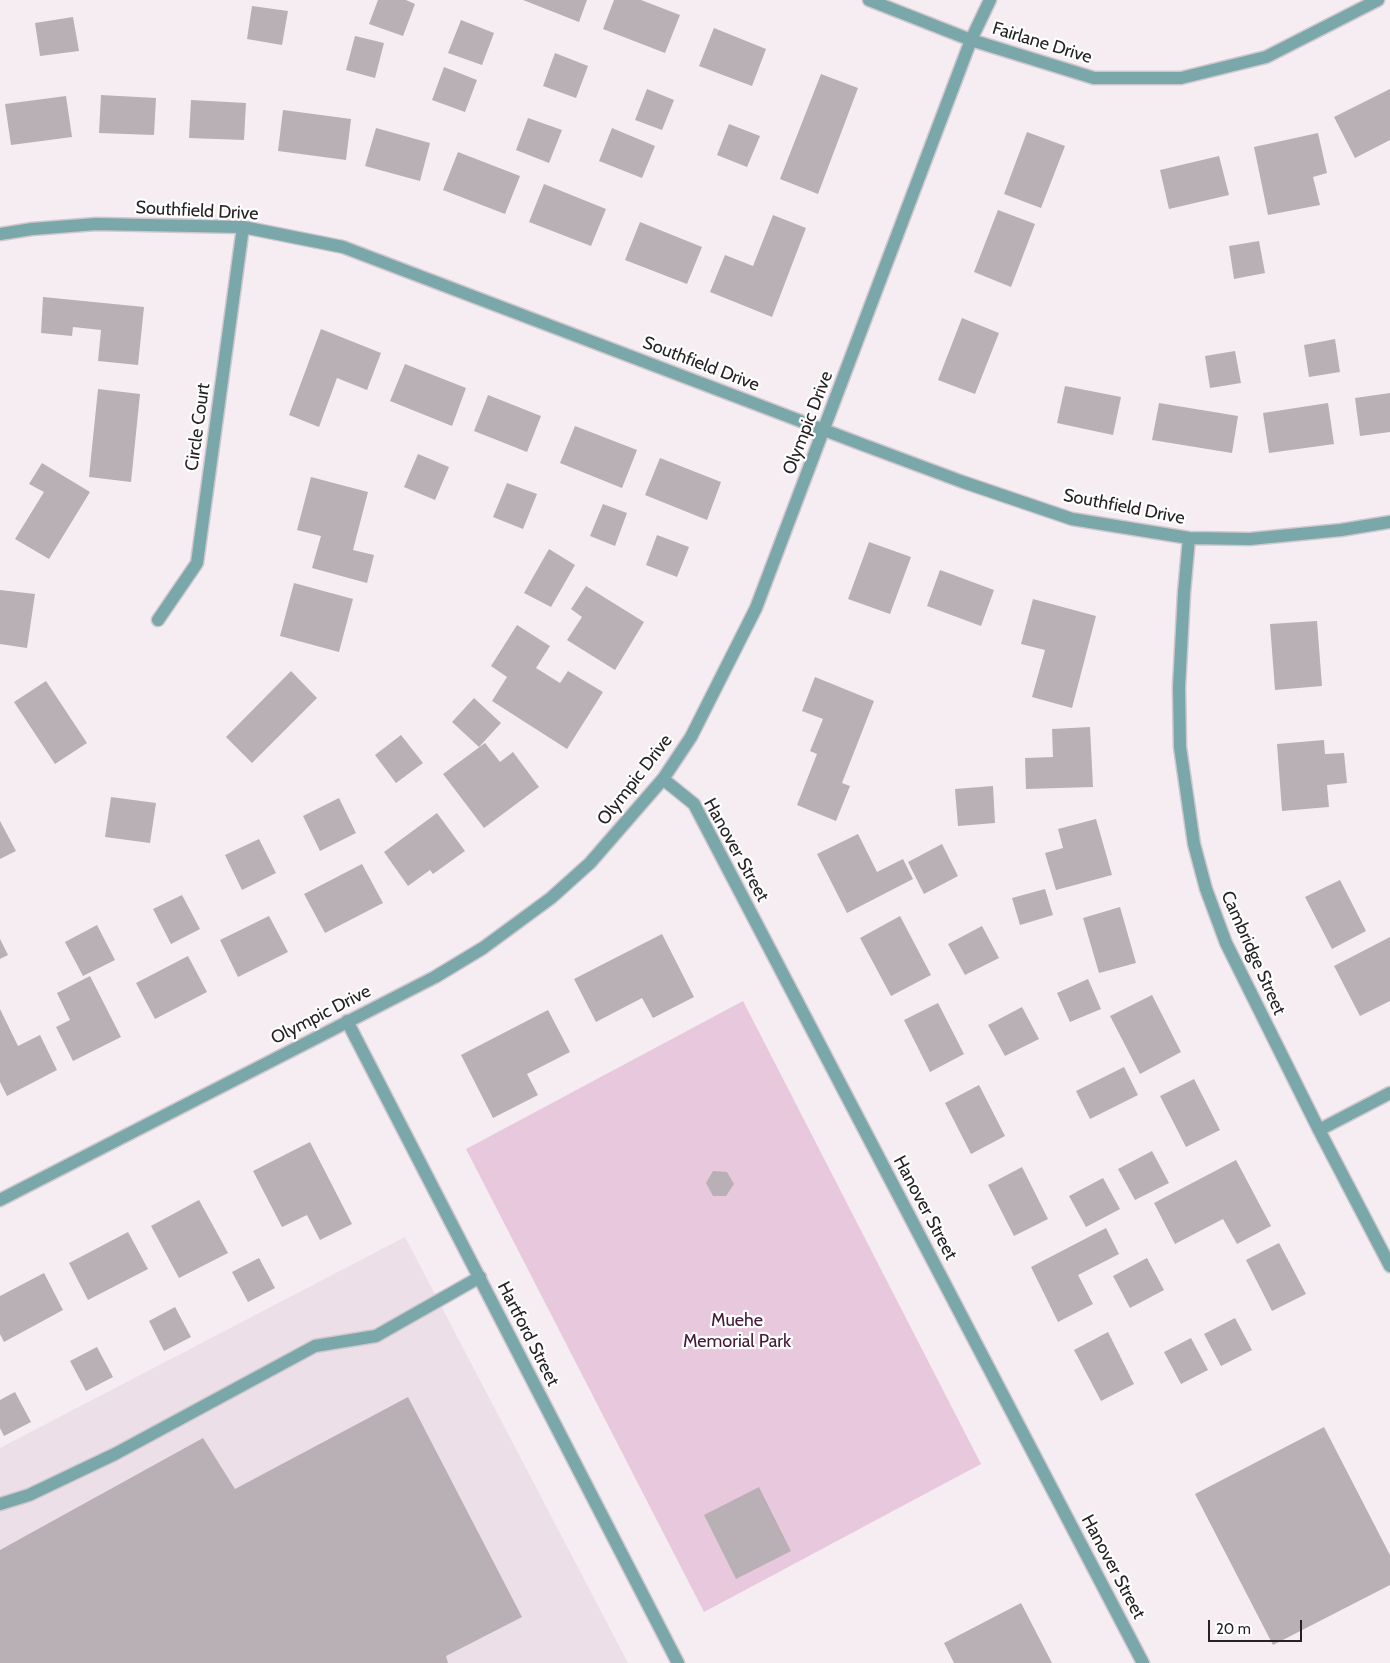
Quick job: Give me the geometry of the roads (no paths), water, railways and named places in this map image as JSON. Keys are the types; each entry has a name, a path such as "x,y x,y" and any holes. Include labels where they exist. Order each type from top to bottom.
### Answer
{"street":[{"name":"Fairlane Drive","path":"869,0 971,40 1094,78 1181,78 1266,57 1378,0"},
{"name":"Olympic Drive","path":"0,1200 435,977 484,948 551,898 590,863 663,780 691,737 756,608 971,40 990,0"},
{"name":"Southfield Drive","path":"0,234 32,229 96,224 243,228 343,247 963,482 1072,519 1189,538 1250,539 1341,530 1390,522"},
{"name":"Circle Court","path":"158,620 197,563 243,228"},
{"name":"Cambridge Street","path":"1189,538 1184,593 1180,687 1180,747 1194,844 1206,889 1226,943 1319,1130 1390,1266"},
{"name":"Hanover Street","path":"663,780 694,804 1143,1663"},
{"name":"Hartford Street","path":"347,1021 678,1663"},
{"path":"1319,1130 1390,1093"},
{"path":"0,1504 29,1495 115,1454 315,1346 376,1336 480,1277"}],"park label":[{"name":"Muehe Memorial Park","path":"737,1331"}]}
